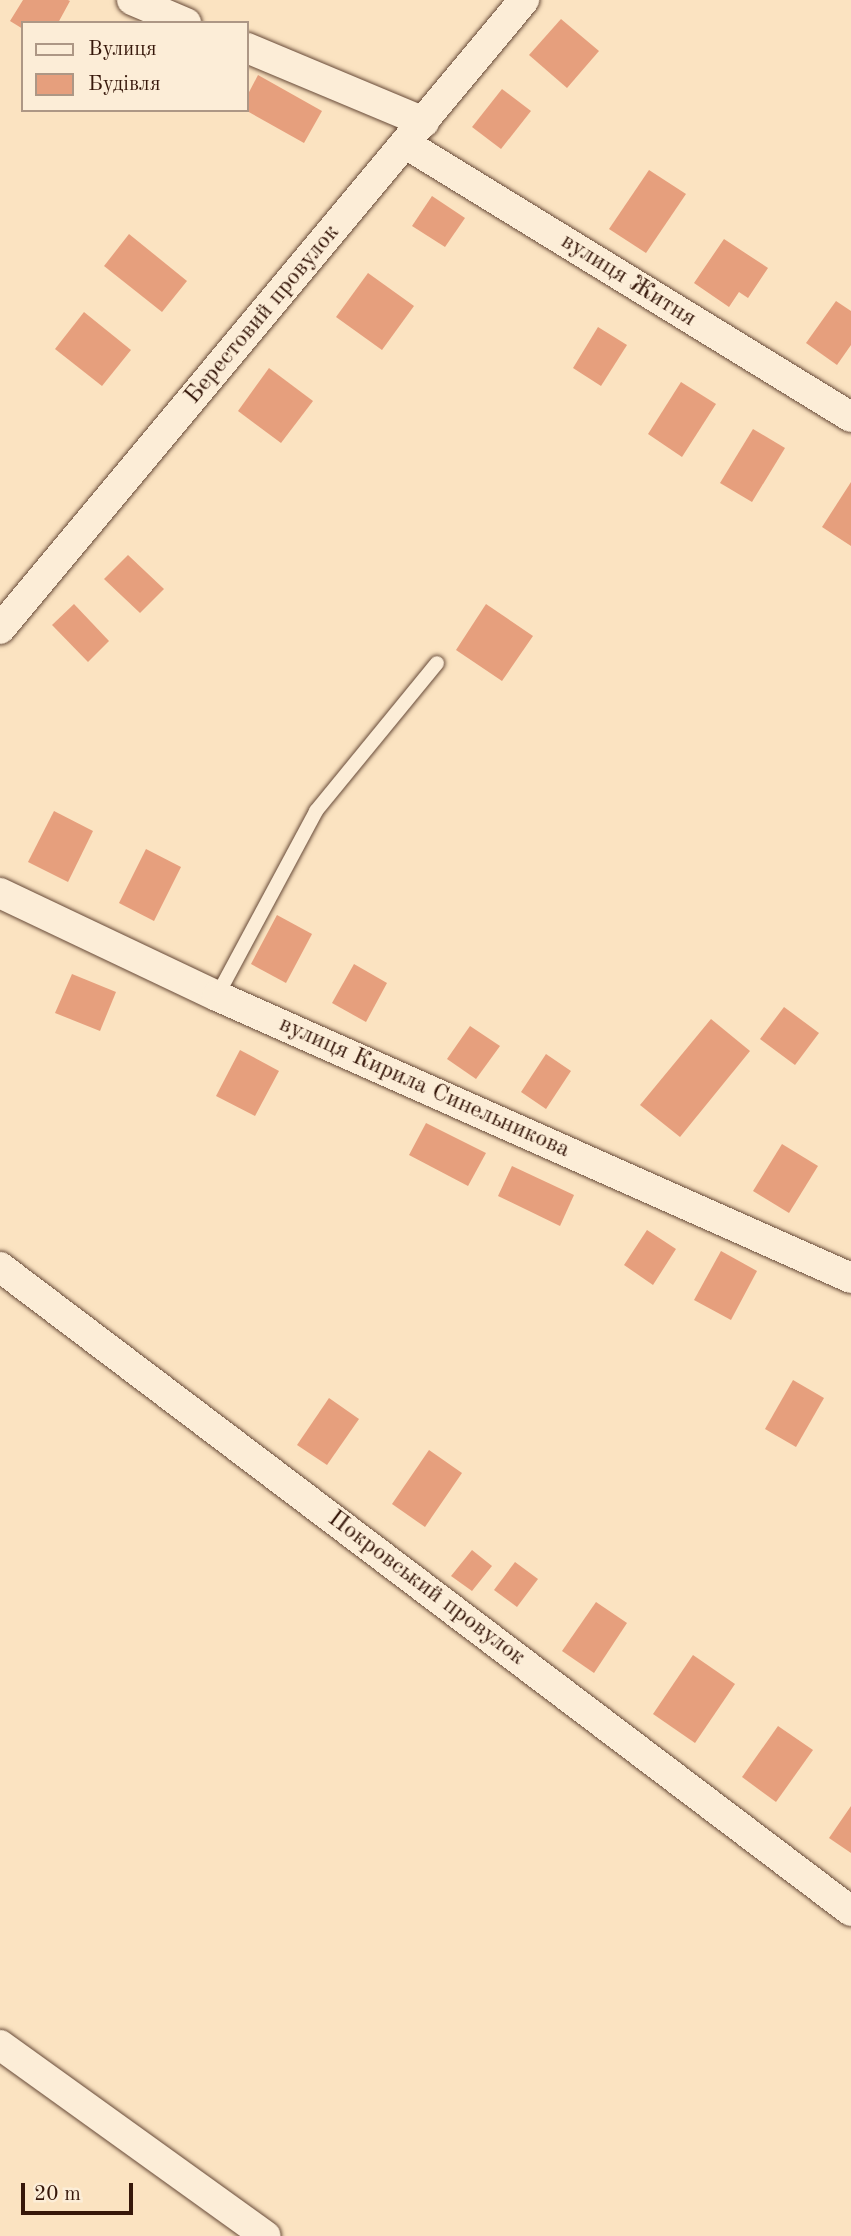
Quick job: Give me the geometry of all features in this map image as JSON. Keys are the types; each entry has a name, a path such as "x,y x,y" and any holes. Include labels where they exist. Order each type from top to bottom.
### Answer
{"street":[{"path":"132,0 181,21"},
{"name":"Берестовий провулок","path":"0,629 524,0"},
{"name":"вулиця Житня","path":"248,49 415,133 851,417"},
{"name":"вулиця Кирила Синельникова","path":"0,893 217,996 851,1278"},
{"name":"Покровський провулок","path":"0,1267 851,1911"},
{"path":"0,2045 266,2236"}],"lane":[{"path":"217,996 316,811 437,663"}],"building":[{"path":"23,0 70,1 59,21 21,21 21,28 10,21"},
{"path":"561,19 599,51 567,88 529,55"},
{"path":"258,75 322,111 304,143 248,112 248,94"},
{"path":"502,89 531,111 501,149 472,127"},
{"path":"649,170 686,194 646,253 609,229"},
{"path":"432,196 465,218 445,247 412,226"},
{"path":"129,234 187,281 162,312 104,266"},
{"path":"724,239 768,268 748,298 739,292 729,307 694,283"},
{"path":"368,273 414,306 382,350 336,317"},
{"path":"836,301 851,311 851,345 837,365 806,343"},
{"path":"84,312 131,350 102,386 55,349"},
{"path":"598,327 627,345 601,386 573,368"},
{"path":"269,368 313,401 281,443 238,411"},
{"path":"681,382 716,404 682,457 648,434"},
{"path":"753,429 785,448 752,502 720,483"},
{"path":"851,482 851,546 822,527"},
{"path":"128,555 164,589 140,613 104,579"},
{"path":"74,604 109,641 88,662 52,625"},
{"path":"486,604 533,636 502,681 456,650"},
{"path":"54,811 93,831 68,882 28,862"},
{"path":"146,849 181,867 154,921 119,903"},
{"path":"277,915 312,934 286,983 251,964"},
{"path":"354,964 387,983 366,1022 332,1003"},
{"path":"72,974 116,992 100,1031 55,1013"},
{"path":"784,1007 819,1033 795,1065 760,1039"},
{"path":"711,1019 750,1051 680,1137 640,1105"},
{"path":"470,1026 500,1046 476,1079 447,1059"},
{"path":"240,1050 279,1071 255,1116 216,1096"},
{"path":"546,1054 571,1071 546,1109 521,1092"},
{"path":"426,1123 486,1153 468,1186 409,1155"},
{"path":"782,1144 818,1166 789,1213 753,1191"},
{"path":"512,1166 574,1195 560,1226 498,1196"},
{"path":"647,1230 676,1249 653,1285 624,1265"},
{"path":"721,1251 757,1271 731,1320 694,1300"},
{"path":"793,1380 824,1398 796,1447 765,1429"},
{"path":"329,1398 359,1419 327,1465 297,1445"},
{"path":"429,1450 462,1473 425,1527 392,1504"},
{"path":"472,1550 492,1566 472,1591 451,1576"},
{"path":"515,1562 538,1579 517,1607 494,1590"},
{"path":"596,1602 627,1623 594,1673 562,1651"},
{"path":"693,1655 735,1684 695,1743 653,1714"},
{"path":"778,1726 813,1750 776,1802 742,1777"},
{"path":"851,1806 851,1853 829,1838"}]}
